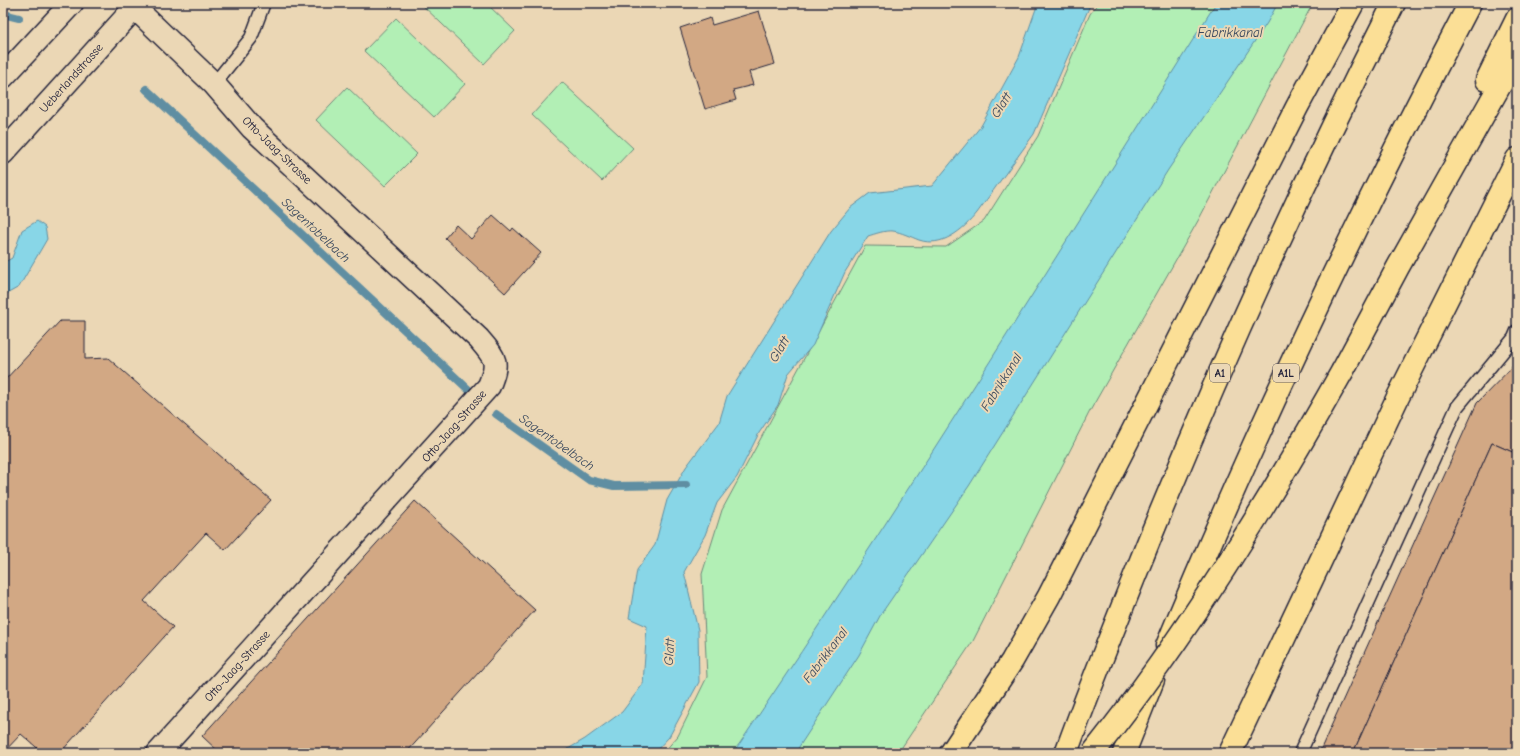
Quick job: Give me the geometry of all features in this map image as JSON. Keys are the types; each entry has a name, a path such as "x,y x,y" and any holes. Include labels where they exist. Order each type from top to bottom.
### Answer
{"highway":[{"path":"951,753 1012,661 1049,596 1297,107 1353,3"},
{"name":"A1","path":"1066,753 1176,473 1235,337 1295,205 1394,3"},
{"name":"A1L","path":"1124,753 1193,583 1265,417 1352,235 1470,3"},
{"path":"1398,267 1517,19"},
{"path":"1093,753 1149,679 1199,606 1269,497 1343,370 1398,267 1517,55"},
{"path":"1230,753 1394,405 1517,159"}],"street":[{"path":"3,77 72,3"},
{"name":"Otto-Jaag-Strasse","path":"134,5 214,84 252,128 479,339 494,356 495,371 490,386 422,463 158,753"},
{"name":"Ueberlandstrasse","path":"3,153 134,5"}],"lane":[{"path":"214,84 251,38 264,3"},
{"path":"1300,753 1457,407 1514,338 1517,331"}],"green space":[{"path":"420,3 486,3 515,31 484,64"},
{"path":"1098,3 1313,3 1199,219 1090,411 973,641 898,753 663,753 678,736 707,677 702,574 722,510 865,246 946,247 984,221 1038,136 1090,14"},
{"path":"396,18 465,84 434,117 364,51"},
{"path":"562,82 633,148 602,181 532,115"},
{"path":"347,87 417,154 385,186 316,120"}],"water":[{"name":"Glatt","path":"1038,3 1091,3 1034,134 977,213 965,226 951,236 936,242 928,242 893,231 868,236 845,272 813,345 788,374 778,405 759,433 737,477 717,503 705,535 684,572 698,630 699,682 669,737 654,753 561,753 585,739 622,712 643,684 647,626 629,618 637,570 655,545 667,500 686,467 719,423 727,396 831,231 850,208 870,193 932,186 981,126 1019,57"},
{"name":"Fabrikkanal","path":"1216,3 1278,3 1267,23 1168,170 969,486 881,614 859,655 795,753 732,753 862,560"},
{"path":"37,221 45,227 47,239 19,287 3,296 3,263 12,258 22,230"}],"building":[{"path":"759,11 775,64 749,72 753,85 733,90 736,100 705,109 680,28 710,18 712,25"},
{"path":"493,215 511,231 513,228 541,253 505,293 445,238 456,225 471,239"},
{"path":"60,321 85,321 85,359 108,358 271,500 225,550 206,533 144,601 173,627 60,753 43,753 21,734 3,753 3,382"},
{"path":"1517,362 1517,454 1492,443 1353,753 1319,753 1477,403"},
{"path":"1492,443 1517,454 1517,753 1353,753"},
{"path":"415,501 535,610 406,753 220,753 202,736"}],"waterway":[{"name":"Sagentobelbach","path":"3,14 19,18"},
{"name":"Sagentobelbach","path":"146,89 469,390"},
{"name":"Sagentobelbach","path":"496,414 589,480 614,486 686,485"}]}
